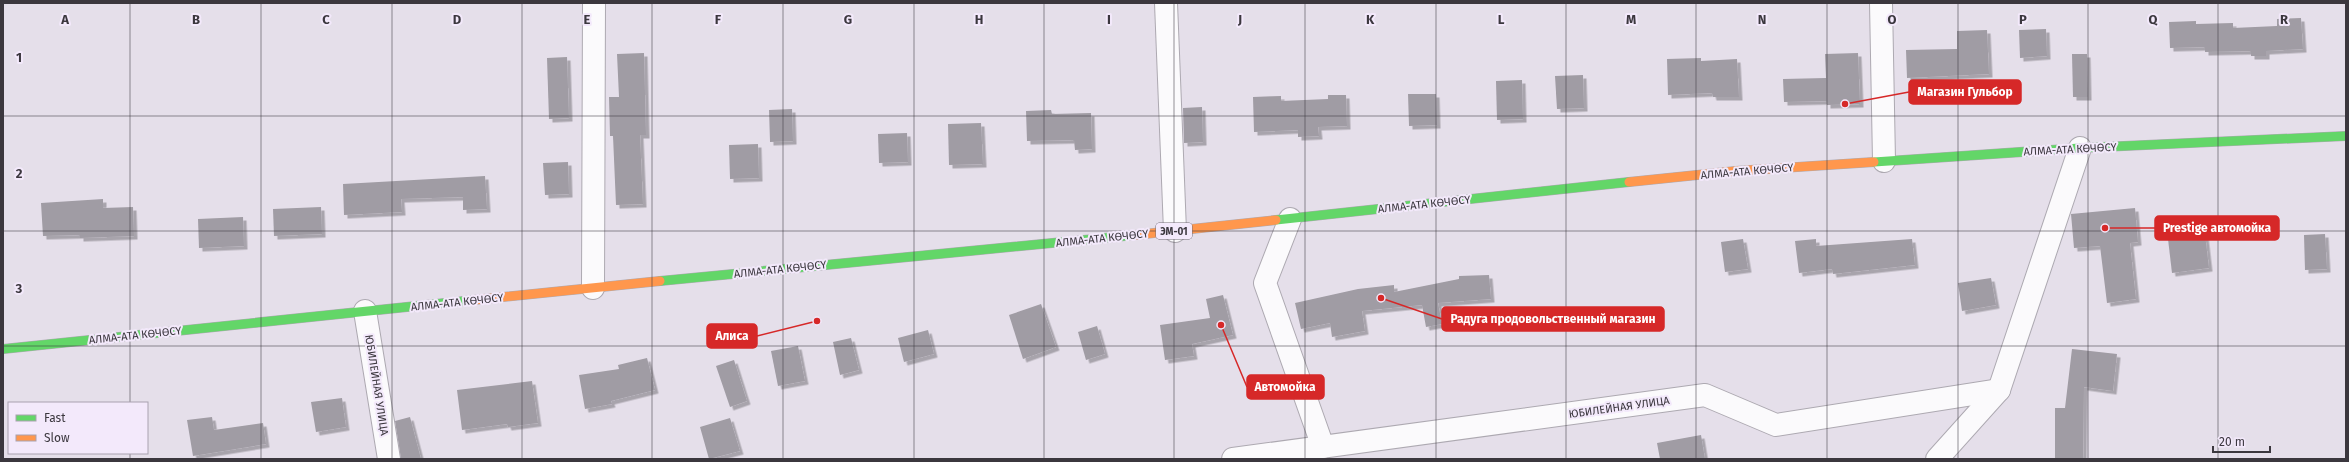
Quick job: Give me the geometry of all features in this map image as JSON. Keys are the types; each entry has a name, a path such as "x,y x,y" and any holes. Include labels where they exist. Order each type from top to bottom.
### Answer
{"highway":[{"name":"АЛМА-АТА КӨЧӨСҮ","path":"3,349 365,311 1175,231 1736,171 2080,148 2346,136"}],"street":[{"path":"594,3 594,288"},
{"path":"1166,3 1175,231"},
{"path":"1881,3 1884,161"},
{"path":"1938,459 1999,390 2080,148"},
{"path":"1290,219 1265,283 1323,447"},
{"name":"ЮБИЛЕЙНАЯ УЛИЦА","path":"365,311 389,459"},
{"name":"ЮБИЛЕЙНАЯ УЛИЦА","path":"1232,459 1705,395 1776,426 1999,390"}],"building":[{"path":"2301,18 2303,49 2266,51 2266,56 2251,56 2251,51 2205,52 2205,47 2170,48 2169,22 2196,21 2196,24 2233,23 2233,28 2277,26 2277,19"},
{"path":"2046,29 2047,56 2020,58 2019,30"},
{"path":"1987,30 1989,74 1907,78 1906,50 1957,49 1957,31"},
{"path":"644,53 646,135 640,135 643,204 616,205 613,136 610,136 609,97 619,97 617,54"},
{"path":"1858,53 1860,104 1827,105 1827,101 1784,102 1783,79 1826,78 1825,54"},
{"path":"2072,54 2087,54 2088,97 2073,97"},
{"path":"567,57 569,118 549,119 547,58"},
{"path":"1701,58 1701,61 1737,59 1739,97 1713,97 1712,93 1668,95 1667,59"},
{"path":"1583,75 1584,108 1557,109 1555,76"},
{"path":"1522,80 1523,119 1497,120 1496,81"},
{"path":"1408,94 1436,94 1437,125 1409,126"},
{"path":"1328,95 1346,95 1347,126 1318,127 1319,136 1298,137 1298,130 1254,132 1253,97 1281,96 1281,101 1328,99"},
{"path":"1202,107 1203,142 1184,143 1183,108"},
{"path":"792,109 793,141 770,142 769,110"},
{"path":"1051,110 1052,114 1091,113 1092,149 1075,150 1074,140 1027,141 1026,111"},
{"path":"981,123 983,164 949,165 948,124"},
{"path":"907,133 908,162 879,163 878,134"},
{"path":"758,144 759,178 730,179 729,145"},
{"path":"568,162 569,194 545,195 543,163"},
{"path":"485,176 487,209 463,210 463,197 401,199 402,212 344,215 343,184"},
{"path":"103,199 103,208 133,207 134,236 80,238 80,235 43,236 41,203"},
{"path":"321,207 322,234 274,236 273,209"},
{"path":"2135,208 2138,242 2130,243 2136,299 2107,303 2100,246 2074,248 2071,214"},
{"path":"243,217 244,246 199,248 198,219"},
{"path":"2205,234 2209,268 2172,273 2168,239"},
{"path":"2325,234 2327,269 2305,270 2304,235"},
{"path":"1743,239 1748,269 1725,272 1721,242"},
{"path":"1816,239 1816,246 1912,239 1915,265 1833,274 1832,269 1799,273 1795,241"},
{"path":"1489,275 1491,299 1438,303 1442,324 1426,327 1422,305 1362,311 1365,331 1332,337 1330,323 1301,329 1295,303 1358,289 1394,285 1394,292 1459,279 1459,276"},
{"path":"1991,278 1996,305 1962,311 1958,283"},
{"path":"1223,295 1233,335 1192,344 1194,356 1165,360 1160,325 1210,318 1206,299"},
{"path":"1041,304 1056,347 1023,359 1009,315"},
{"path":"1097,326 1105,354 1086,360 1078,332"},
{"path":"928,330 934,354 904,362 898,338"},
{"path":"851,338 859,370 840,375 833,342"},
{"path":"798,346 805,381 778,386 771,351"},
{"path":"2072,349 2117,354 2113,391 2084,387 2083,459 2055,459 2055,408 2065,408"},
{"path":"647,358 655,390 611,401 612,404 585,409 579,375 619,369 618,365"},
{"path":"734,360 747,401 730,407 716,366"},
{"path":"532,381 538,423 508,427 507,424 462,430 457,390"},
{"path":"342,398 346,427 316,432 311,402"},
{"path":"212,417 214,430 263,423 266,444 193,456 187,420"},
{"path":"410,417 421,459 401,459 395,421"},
{"path":"730,418 740,451 709,459 700,427"},
{"path":"1701,435 1705,459 1660,459 1657,443"}],"traffic: fast":[{"path":"1874,162 2080,148 2346,136"},
{"path":"1276,220 1629,182"},
{"path":"660,281 1135,235"},
{"path":"3,349 474,300"}],"traffic: slow":[{"path":"1629,182 1736,171 1874,162"},
{"path":"1135,235 1276,220"},
{"path":"474,300 660,281"}],"place":[{"name":"Магазин Гульбор","path":"1845,104"},
{"name":"Prestige автомойка","path":"2105,228"},
{"name":"Радуга продовольственный магазин","path":"1381,298"},
{"name":"Алиса","path":"817,321"},
{"name":"Автомойка","path":"1221,325"}]}
